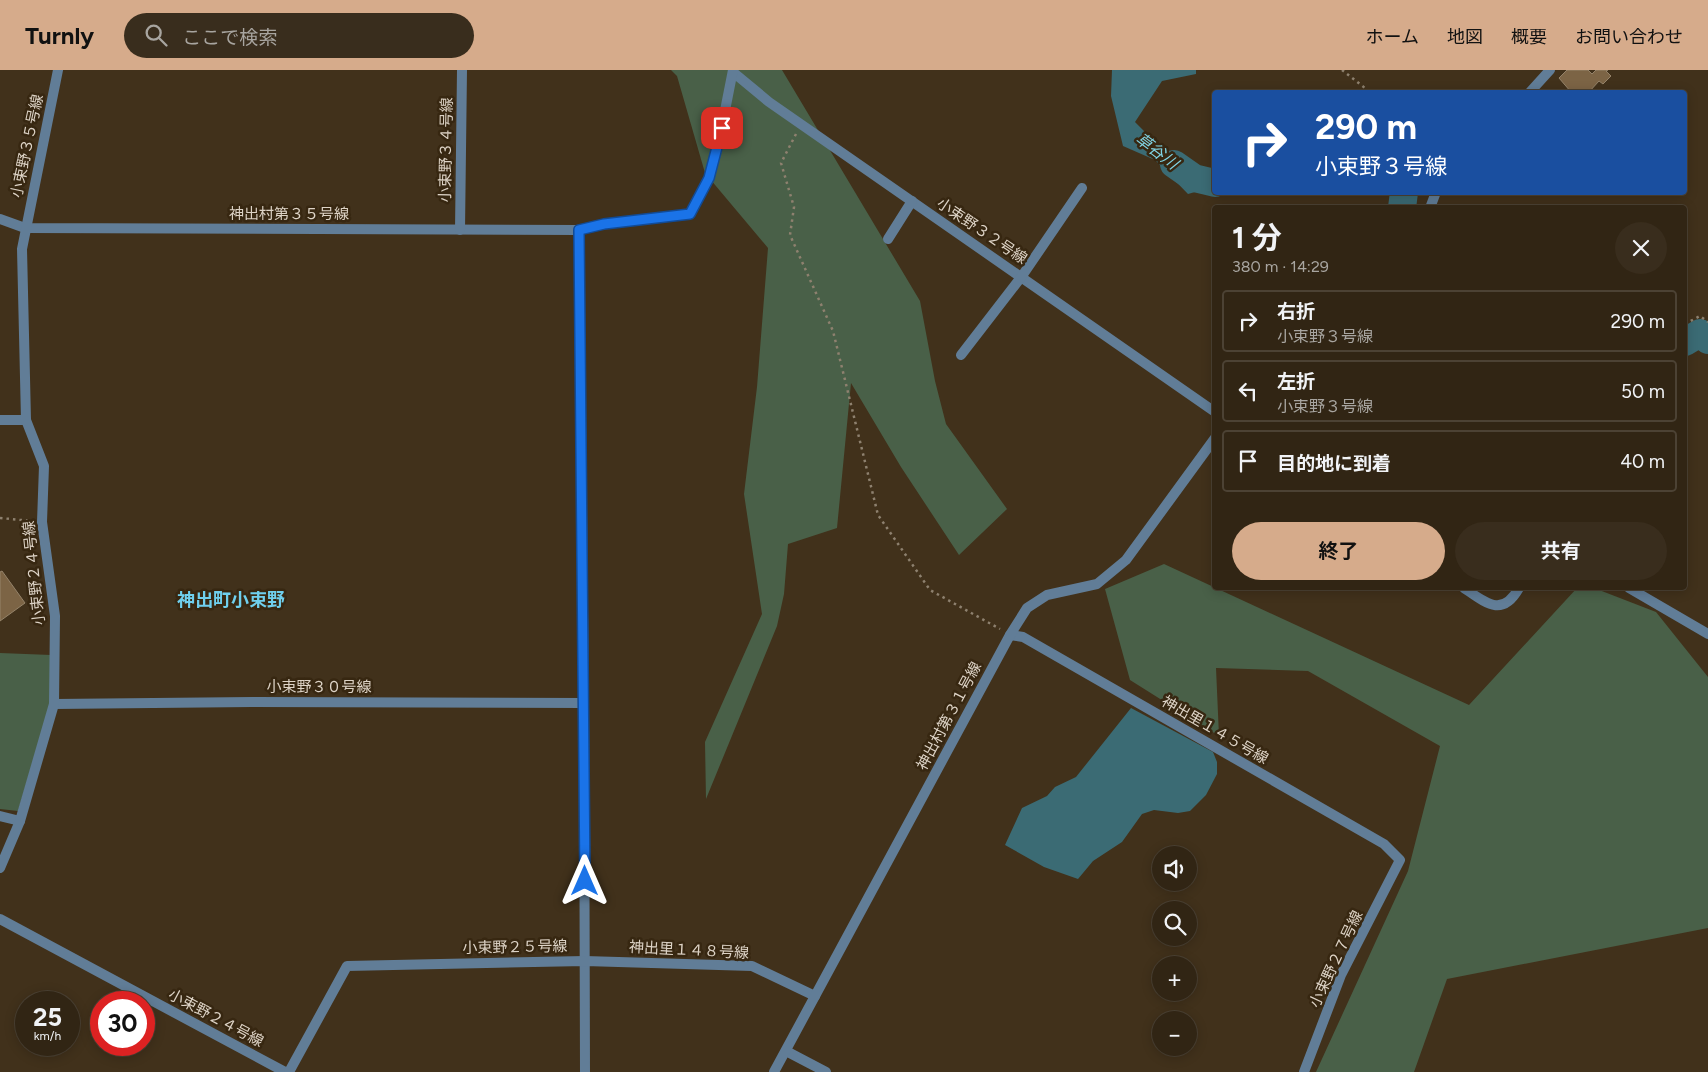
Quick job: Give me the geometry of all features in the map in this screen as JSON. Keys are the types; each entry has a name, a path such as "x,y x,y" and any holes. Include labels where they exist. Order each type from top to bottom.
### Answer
{"street":[{"name":"小束野３５号線","path":"26,420 22,249 58,70"},
{"name":"小束野３４号線","path":"460,230 462,70"},
{"path":"1532,90 1550,70"},
{"name":"神出村第３５号線","path":"0,220 25,228 579,230 604,224 690,214 709,178 734,72"},
{"name":"小束野３２号線","path":"734,72 801,124 1212,410"},
{"path":"961,355 1022,276 1082,188"},
{"path":"888,239 912,201"},
{"name":"小束野２５号線","path":"289,1072 348,966 585,960 579,230"},
{"path":"0,420 26,420"},
{"name":"小束野２４号線","path":"0,868 20,820 54,704 55,616 42,522 44,466 26,420"},
{"name":"神出村第３１号線","path":"774,1072 1010,635 1027,608 1047,595 1097,584 1126,560 1212,442"},
{"path":"1467,590 1490,606 1498,606 1513,599 1518,590"},
{"path":"1632,590 1708,634"},
{"name":"神出里１４５号線","path":"1010,635 1024,636 1376,839 1400,860"},
{"name":"小束野３０号線","path":"54,704 252,702 584,703"},
{"path":"0,816 20,820"},
{"name":"小束野２７号線","path":"1304,1072 1341,976 1400,860"},
{"name":"小束野２４号線","path":"0,919 285,1072"},
{"path":"585,960 585,1072"},
{"name":"神出里１４８号線","path":"585,960 752,966 815,996"},
{"path":"786,1051 826,1072"}],"path":[{"path":"1342,70 1367,90"},
{"path":"801,124 781,163 794,207 790,235 833,331 878,515 930,590 1010,635"},
{"path":"1687,323 1700,316 1708,322"},
{"path":"0,518 42,522"}],"green space":[{"path":"671,70 782,70 920,301 935,381 946,424 1007,509 959,555 901,467 851,383 837,528 788,544 784,594 777,626 706,799 705,742 762,614 744,494 757,387 768,248 705,173 677,76"},
{"path":"1164,564 1212,586 1212,590 1220,590 1469,705 1575,590 1599,590 1656,612 1708,677 1708,928 1447,979 1414,1072 1316,1072 1408,871 1440,746 1308,671 1216,668 1219,736 1130,680 1105,589"},
{"path":"0,653 51,655 50,704 18,811 0,809"}],"water":[{"path":"1112,70 1196,70 1196,74 1162,81 1135,122 1150,137 1205,178 1209,188 1188,194 1155,160 1123,146 1111,96"},
{"path":"1131,708 1213,752 1217,762 1217,774 1206,795 1190,811 1178,813 1154,810 1142,814 1122,842 1093,861 1078,879 1044,867 1005,845 1022,808 1047,796 1055,787 1076,777"}],"building":[{"path":"1567,70 1588,70 1592,74 1596,70 1608,70 1606,71 1611,76 1603,84 1599,81 1591,90 1569,90 1559,78"},
{"path":"2,571 25,603 0,621 0,572"}],"waterway":[{"name":"草谷川","path":"1174,164 1194,178 1212,182"},
{"name":"草谷川","path":"1402,205 1404,195"},
{"name":"草谷川","path":"1687,341 1700,333 1708,340"}],"district":[{"name":"神出町小束野","path":"231,600"}],"route":[{"path":"585,881 579,230 604,224 690,214 709,178 722,128"}]}
